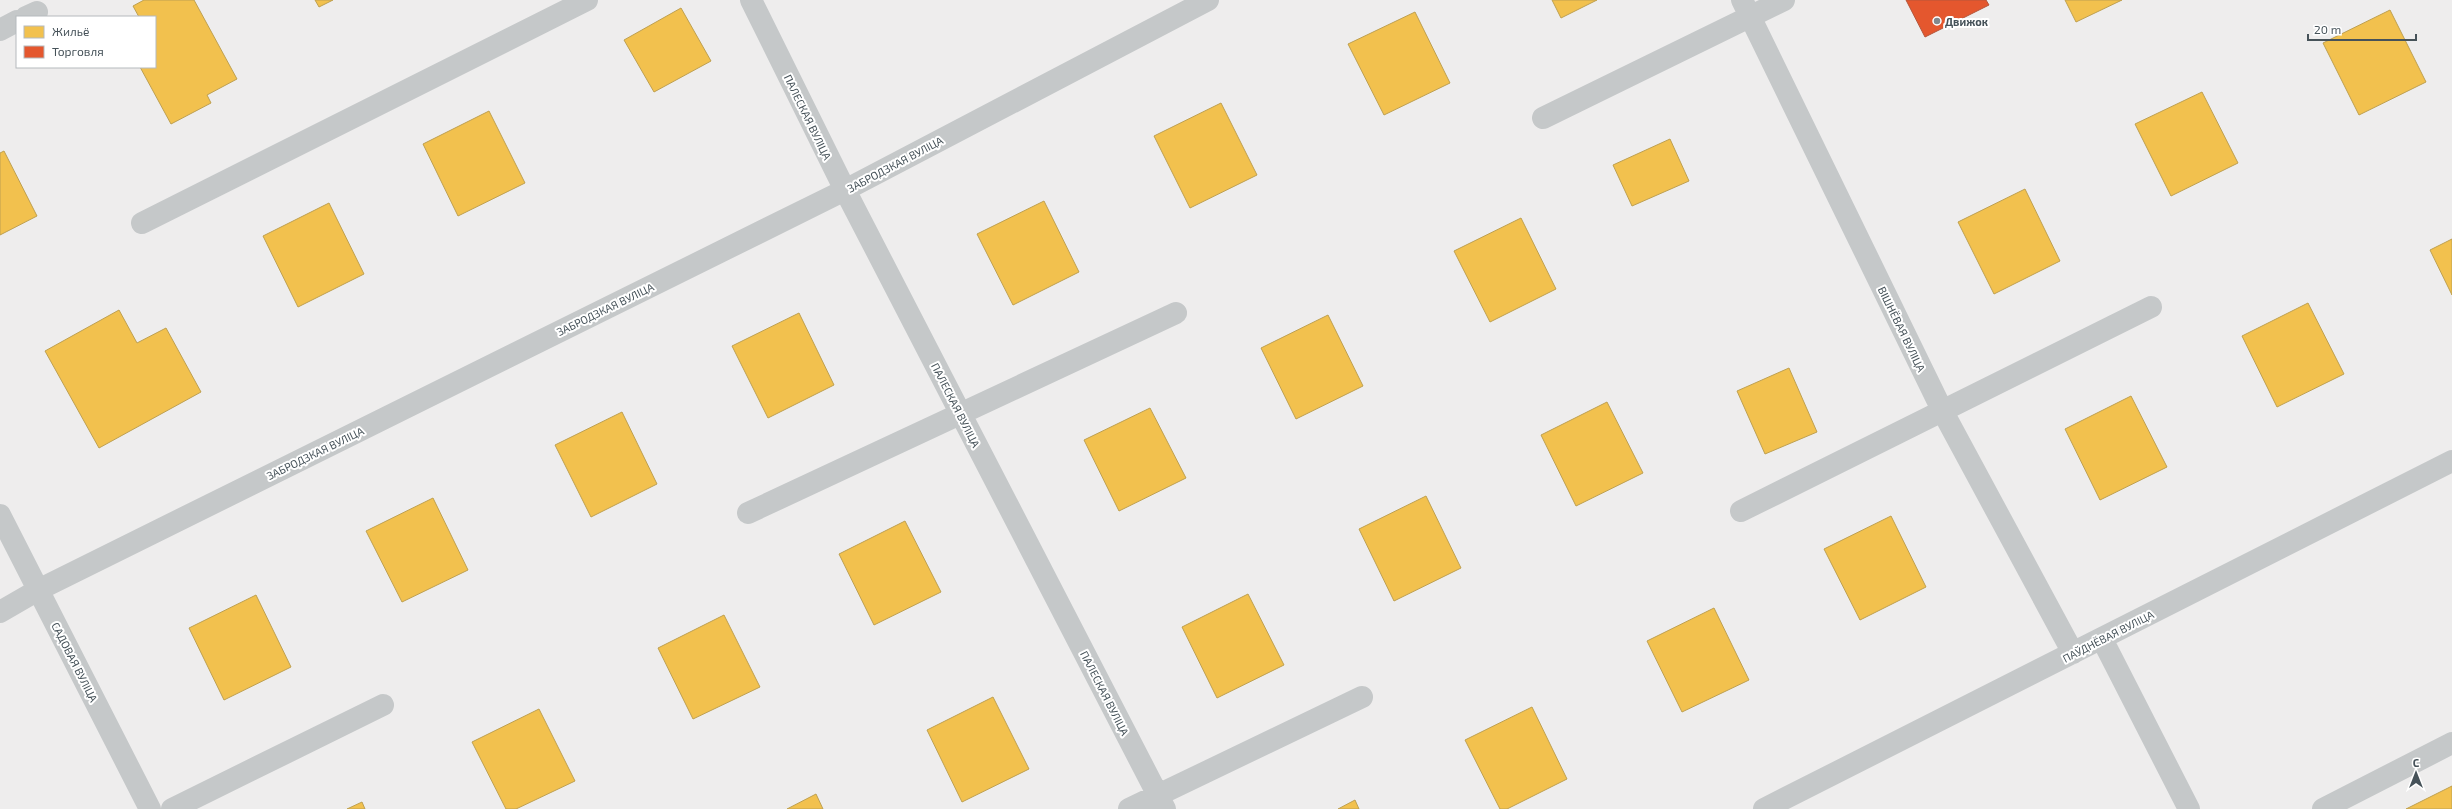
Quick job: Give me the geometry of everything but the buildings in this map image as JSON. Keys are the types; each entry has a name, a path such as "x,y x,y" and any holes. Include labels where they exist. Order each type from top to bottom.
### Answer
{"street":[{"path":"142,223 587,0"},
{"name":"ПАЛЕСКАЯ ВУЛІЦА","path":"751,0 845,190 1161,802"},
{"name":"ЗАБРОДЗКАЯ ВУЛІЦА","path":"0,612 38,590 845,190 1208,0"},
{"path":"1543,118 1746,8 1784,0"},
{"name":"ВІШНЁВАЯ ВУЛІЦА","path":"1746,8 1943,412 2073,654"},
{"path":"0,30 16,22"},
{"path":"1741,511 1943,412 2151,307"},
{"path":"748,512 1176,313"},
{"name":"ПАЎДНЁВАЯ ВУЛІЦА","path":"1764,809 2452,461"},
{"name":"САДОВАЯ ВУЛІЦА","path":"0,515 150,809"},
{"path":"2102,639 2189,809"},
{"path":"1129,809 1161,802 1362,697"},
{"path":"172,809 383,705"},
{"path":"2323,809 2452,743"}],"place":[{"name":"Движок","path":"1937,21"}]}
